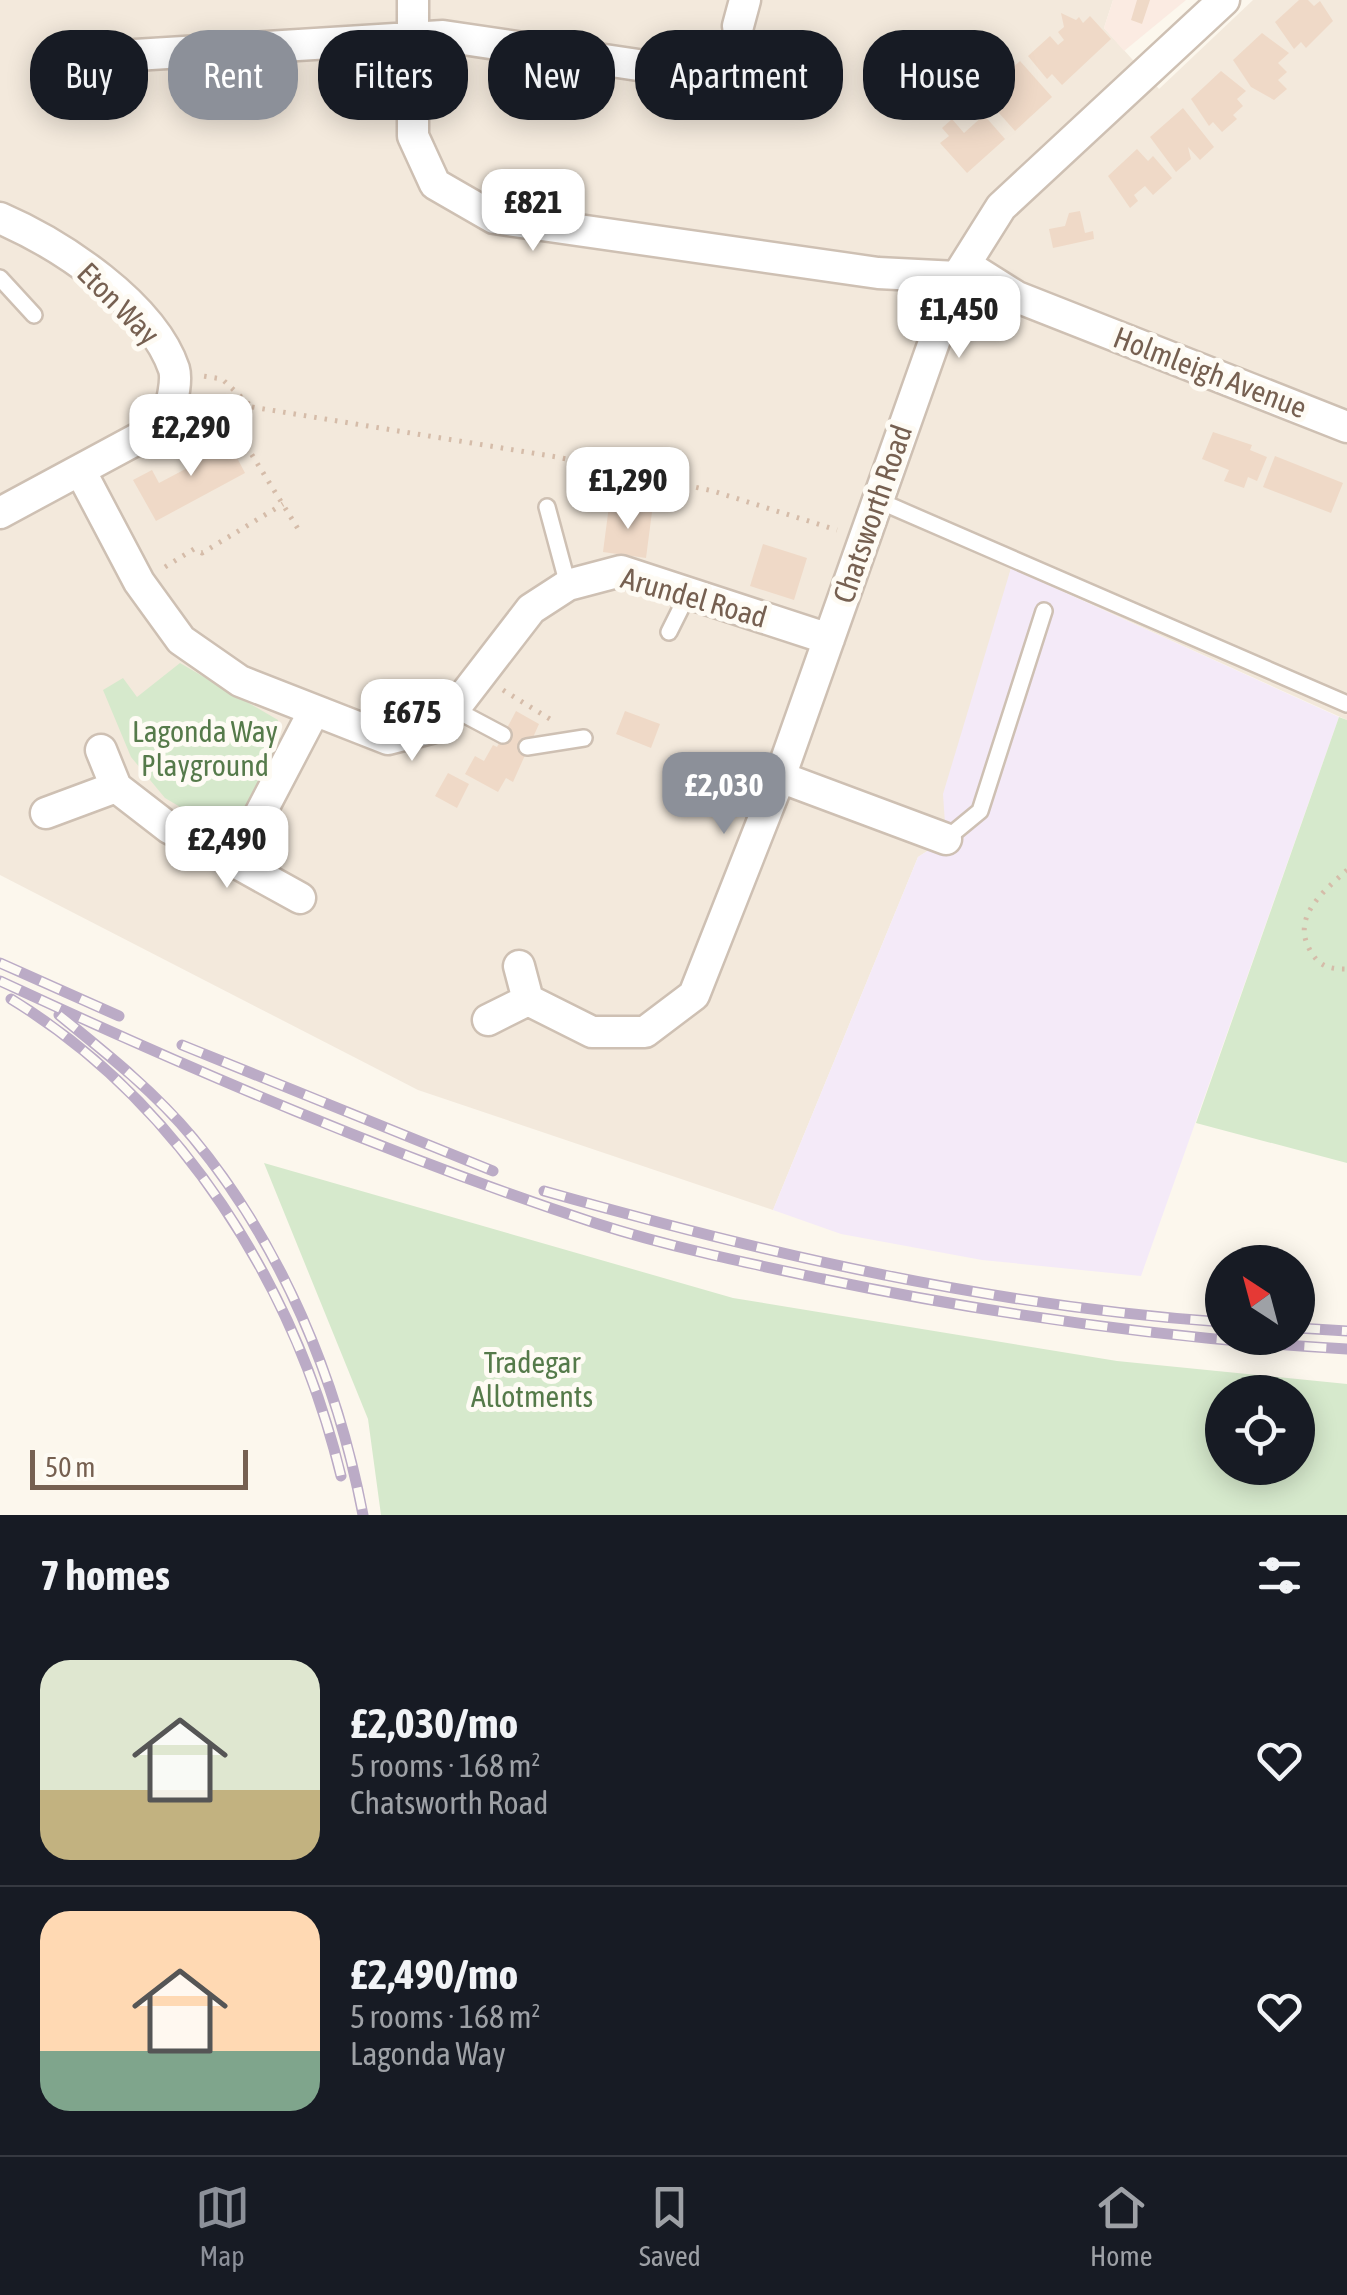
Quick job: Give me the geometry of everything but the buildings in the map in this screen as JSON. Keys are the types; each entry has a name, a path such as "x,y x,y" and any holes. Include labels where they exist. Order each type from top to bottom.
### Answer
{"street":[{"path":"412,30 413,0"},
{"name":"Chatsworth Road","path":"528,1000 592,1032 645,1032 694,995 780,776 962,271 1001,208 1224,0"},
{"path":"468,40 635,65"},
{"path":"148,53 318,44"},
{"path":"412,120 412,136 434,184 494,218 878,272 962,271"},
{"name":"Eton Way","path":"2,226 64,252 102,280 154,335 175,373 167,423"},
{"name":"Holmleigh Avenue","path":"962,271 1017,297 1347,426"},
{"path":"1,511 82,472 167,423"},
{"name":"Arundel Road","path":"82,472 140,582 181,640 240,681 313,713 388,739 431,728 454,709 531,609 568,585 620,572 829,640"},
{"path":"236,862 313,713"},
{"path":"102,750 116,787 169,828 300,898"},
{"path":"780,776 946,839"},
{"path":"46,813 116,787"},
{"path":"488,1020 528,1000 519,966"}],"lane":[{"path":"0,278 34,315"},
{"path":"877,500 1057,574 1347,704"},
{"path":"548,507 568,585"},
{"path":"669,632 689,592"},
{"path":"946,839 980,811 1044,611"},
{"path":"454,709 503,736"},
{"path":"526,747 584,738"}],"path":[{"path":"175,373 222,378 252,407"},
{"path":"167,423 252,407 616,470 713,491 864,538"},
{"path":"224,410 300,532"},
{"path":"140,582 194,549 202,553 282,504"},
{"path":"479,676 584,738"},
{"path":"1347,870 1310,905 1303,928 1305,941 1319,963 1330,969 1347,969"}],"shaded area":[{"path":"0,0 1113,0 1104,28 1159,89 1253,0 1347,0 1347,720 1011,568 946,839 918,857 773,1210 418,1090 0,875"},
{"path":"1113,0 1186,0 1124,51 1104,28"},
{"path":"1011,568 1339,717 1141,1276 982,1260 841,1234 773,1210 918,857 946,839 943,794"}],"green space":[{"name":"Lagonda Way Playground","path":"180,663 278,720 280,745 238,823 219,830 165,798 131,757 103,690 123,678 137,697"},
{"path":"1339,717 1347,720 1347,1163 1196,1123"},
{"name":"Tradegar Allotments","path":"264,1163 733,1298 1117,1361 1257,1375 1205,1375 1205,1485 1315,1485 1315,1381 1347,1384 1347,1515 381,1515 368,1419"}],"railway":[{"path":"0,963 119,1016"},
{"path":"0,981 369,1141 519,1197 651,1240 953,1304 1149,1332 1347,1349"},
{"path":"11,999 72,1041 127,1090 178,1145 222,1205 261,1269 294,1336 321,1405 341,1476"},
{"path":"59,1015 129,1073 178,1121 253,1223 302,1316 321,1364 352,1464 363,1515"},
{"path":"182,1045 493,1171"},
{"path":"544,1191 711,1236 880,1274 1050,1304 1205,1320"},
{"path":"1315,1329 1347,1331"}]}
